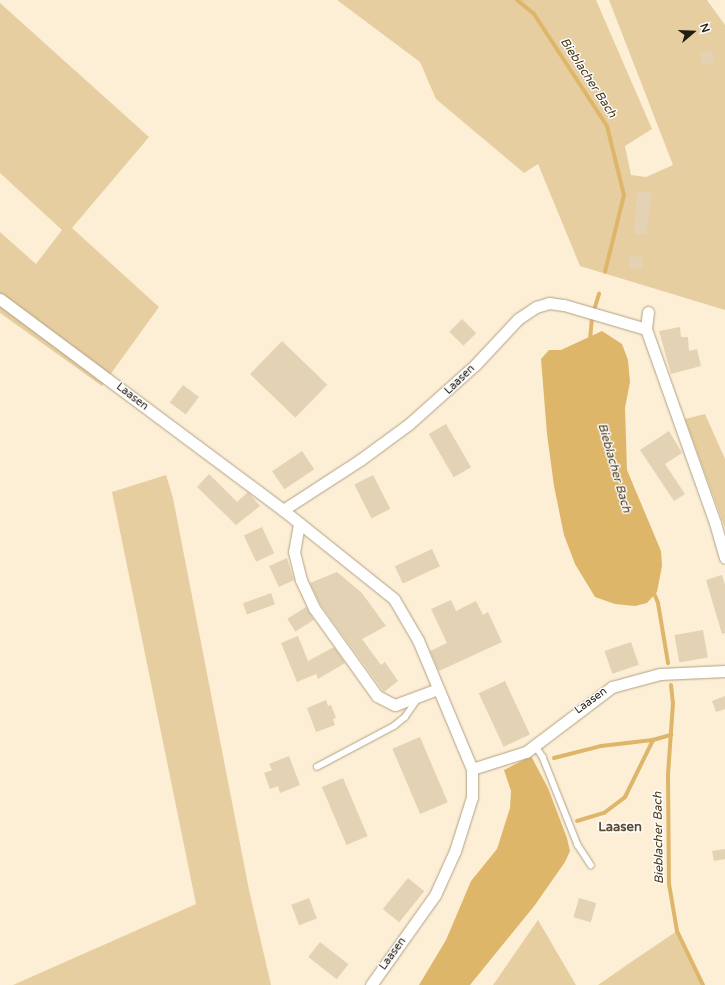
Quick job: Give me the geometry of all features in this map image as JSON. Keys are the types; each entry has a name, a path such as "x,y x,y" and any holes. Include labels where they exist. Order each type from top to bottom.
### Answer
{"street":[{"name":"Laasen","path":"0,299 79,356 283,510 394,599 418,640 472,769 472,797 455,851 435,895 371,985"},
{"name":"Laasen","path":"283,510 360,460 409,424 476,364 518,320 536,307 549,303 564,305 646,329"},
{"path":"648,312 646,329 715,523 725,558"},
{"path":"299,524 294,552 301,580 314,608 342,650 377,696 395,705 438,689"},
{"name":"Laasen","path":"472,769 526,752 534,744 612,687 660,674 725,671"}],"lane":[{"path":"316,767 394,726 405,717 419,697"},
{"path":"534,744 542,757 578,845 591,865"}],"shaded area":[{"path":"337,0 596,0 652,129 625,146 631,175 646,177 673,165 609,0 707,0 725,25 725,310 580,266 538,164 524,173 436,99 420,62"},
{"path":"0,3 149,137 72,228 159,307 102,386 0,313 0,232 36,264 62,230 0,173"},
{"path":"705,414 725,459 725,528 685,419"},
{"path":"166,475 173,498 249,890 271,985 13,985 196,904 112,492"},
{"path":"538,920 576,985 493,985"},
{"path":"677,931 704,985 598,985 634,960"}],"water":[{"path":"602,331 622,344 628,360 630,382 625,408 627,470 661,551 662,566 657,592 647,603 635,606 615,604 595,597 575,564 564,535 554,486 547,434 541,359 549,350 561,350"},
{"path":"531,756 548,788 567,838 570,851 565,862 535,905 470,985 419,985 446,940 471,881 497,849 510,808 511,791 504,770"}],"building":[{"path":"711,50 715,61 703,66 699,54"},
{"path":"637,191 652,192 646,235 634,234"},
{"path":"630,256 643,257 642,269 629,268"},
{"path":"462,319 476,333 463,346 449,332"},
{"path":"680,327 681,337 688,337 689,351 697,349 701,366 671,374 659,331"},
{"path":"282,341 327,385 295,418 250,374"},
{"path":"183,385 199,397 186,415 170,403"},
{"path":"446,424 471,467 454,477 429,434"},
{"path":"669,431 682,453 665,464 685,494 674,501 640,450"},
{"path":"302,451 314,469 284,489 272,471"},
{"path":"209,474 237,502 248,492 260,506 236,525 197,487"},
{"path":"373,475 390,509 372,518 354,485"},
{"path":"262,527 274,553 256,562 244,535"},
{"path":"432,549 440,566 403,584 395,566"},
{"path":"287,558 294,580 279,587 269,566"},
{"path":"337,572 362,593 386,626 362,639 381,665 385,662 398,681 384,692 320,604 310,583"},
{"path":"722,575 725,585 725,633 722,634 706,580"},
{"path":"271,593 275,604 247,615 243,603"},
{"path":"451,600 456,611 476,601 483,615 488,612 502,642 439,671 430,651 447,643 431,609"},
{"path":"306,607 314,620 295,631 287,619"},
{"path":"703,630 708,658 679,663 674,635"},
{"path":"298,636 308,661 334,647 345,663 318,679 316,674 297,682 281,643"},
{"path":"631,642 639,665 612,674 605,651"},
{"path":"505,681 530,734 504,747 479,693"},
{"path":"725,696 725,709 716,712 712,701"},
{"path":"326,700 328,706 331,705 336,718 333,719 335,725 316,732 307,708"},
{"path":"420,737 448,802 420,814 392,749"},
{"path":"289,756 300,785 280,793 278,786 270,789 264,773 272,770 269,764"},
{"path":"343,778 368,836 346,845 322,787"},
{"path":"725,849 725,859 714,861 712,851"},
{"path":"408,878 424,891 399,922 383,909"},
{"path":"309,898 317,919 299,925 291,905"},
{"path":"579,898 596,903 591,922 573,917"},
{"path":"320,942 348,964 337,979 308,957"}],"waterway":[{"name":"Bieblacher Bach","path":"517,0 534,14 607,126 624,195 605,272"},
{"name":"Bieblacher Bach","path":"595,307 599,294"},
{"name":"Bieblacher Bach","path":"590,340 592,318"},
{"name":"Bieblacher Bach","path":"653,591 658,603 668,663"},
{"name":"Bieblacher Bach","path":"671,685 673,703 668,775 669,884 677,931 703,985"},
{"path":"577,821 604,813 625,797 653,740 671,735"},
{"path":"554,758 601,746 653,740"}],"district":[{"name":"Laasen","path":"620,827"}]}
